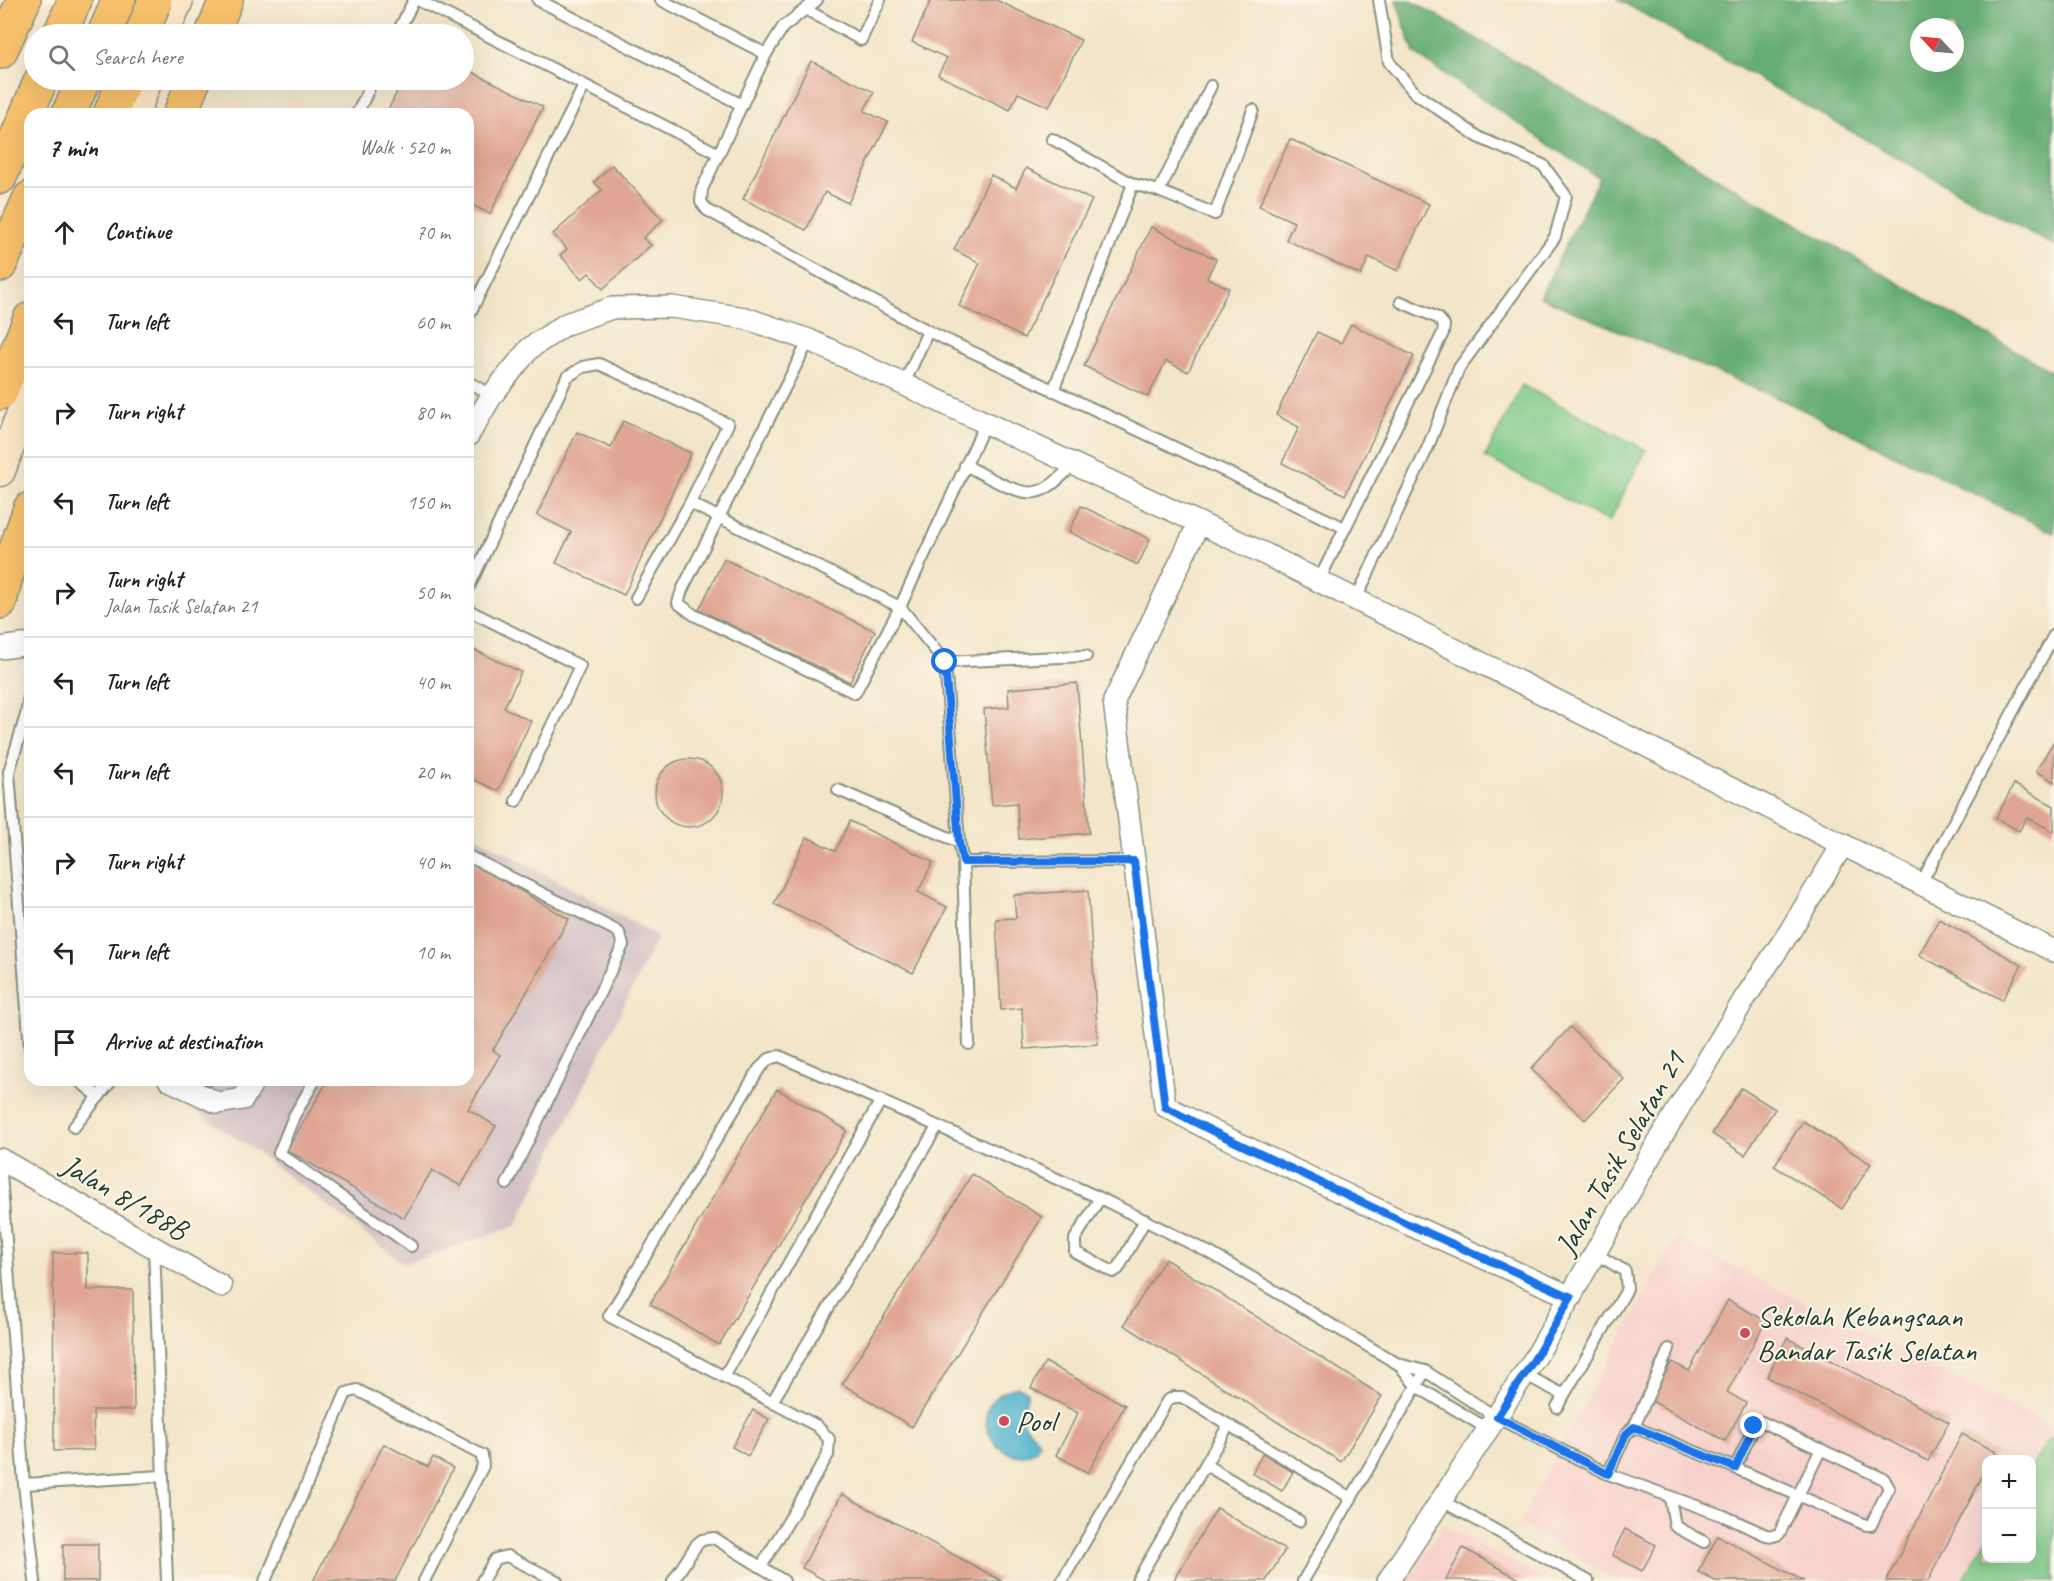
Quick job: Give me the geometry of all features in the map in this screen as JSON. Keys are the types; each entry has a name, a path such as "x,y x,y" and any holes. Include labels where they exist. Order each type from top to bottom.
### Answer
{"highway":[{"path":"0,51 24,0"},
{"path":"64,24 75,0"},
{"path":"108,24 119,0"},
{"path":"216,24 226,0"},
{"path":"153,24 167,12"},
{"path":"29,108 37,90"},
{"path":"71,108 79,90"},
{"path":"113,108 120,90"},
{"path":"182,108 190,90"},
{"path":"0,177 24,120"},
{"path":"0,265 24,211"},
{"path":"0,393 24,334"},
{"path":"0,602 4,579 24,525"}],"main road":[{"path":"141,0 167,12"},
{"path":"136,108 143,90"},
{"path":"0,471 24,408"}],"street":[{"path":"474,426 492,395 530,348 566,324 612,308 672,307 745,318 809,340 1319,580 2054,951"},
{"path":"1199,523 1114,701 1165,1107 1387,1214 1571,1297"},
{"path":"0,648 24,645"},
{"name":"Jalan Tasik Selatan 21","path":"1388,1581 1524,1374 1745,998 1790,931 1843,844"},
{"path":"182,1086 218,1102 243,1099 251,1086"},
{"name":"Jalan 8/188B","path":"0,1160 221,1286"}],"lane":[{"path":"403,24 416,0 463,24"},
{"path":"538,0 742,105"},
{"path":"661,0 766,54"},
{"path":"817,0 783,27 766,54 702,189 701,202 707,210 928,332 1345,528"},
{"path":"807,9 861,40 880,0"},
{"path":"1356,599 1428,447 1459,369 1555,237 1566,196 1543,165 1480,138 1415,93 1389,62 1379,0"},
{"path":"474,30 719,154"},
{"path":"474,305 584,86"},
{"path":"1159,191 1211,86"},
{"path":"360,108 369,90"},
{"path":"1052,139 1134,184 1159,191 1215,214 1252,110"},
{"path":"1053,391 1134,184"},
{"path":"1319,580 1443,333 1444,325 1438,318 1401,302"},
{"path":"904,384 928,332"},
{"path":"809,340 682,590 678,603 694,615 855,693 900,607 986,422"},
{"path":"474,576 567,378 582,367 599,364 728,424 690,503 636,598"},
{"path":"474,385 492,395"},
{"path":"965,465 1017,490 1035,492 1054,483 1073,465"},
{"path":"690,503 900,607 945,662 959,842 963,862 969,1044"},
{"path":"474,613 580,666 516,801"},
{"path":"1921,883 2054,635"},
{"path":"945,662 1086,656"},
{"path":"24,722 9,772 24,970"},
{"path":"838,790 959,842"},
{"path":"474,859 615,930 620,933 623,945 507,1184"},
{"path":"963,862 1134,861"},
{"path":"761,1567 828,1455 829,1439 817,1426 609,1316 759,1069 769,1059 779,1056 1100,1198 1212,1254 1398,1364 1425,1371 1492,1423"},
{"path":"85,1086 99,1097"},
{"path":"74,1127 107,1086"},
{"path":"312,1086 294,1116 279,1153 411,1246"},
{"path":"724,1377 881,1100"},
{"path":"772,1402 937,1127"},
{"path":"0,1160 24,1484 35,1581"},
{"path":"1100,1198 1076,1239 1074,1247 1075,1252 1106,1269 1113,1272 1118,1269 1144,1220"},
{"path":"154,1247 167,1581"},
{"path":"1557,1407 1626,1290 1625,1271 1596,1254"},
{"path":"1608,1474 1626,1434 1634,1427 1669,1349"},
{"path":"1398,1364 1416,1386 1492,1423 1608,1474 1773,1536 1779,1534 1821,1449"},
{"path":"1303,1581 1425,1371"},
{"path":"1524,1374 1564,1395"},
{"path":"266,1581 346,1393 357,1390 482,1455 483,1466 424,1581"},
{"path":"1062,1581 1167,1401 1174,1397 1182,1398 1351,1498"},
{"path":"1634,1427 1866,1525 1871,1525 1889,1488 1884,1479 1762,1422 1754,1426 1735,1468"},
{"path":"1137,1581 1228,1426"},
{"path":"1206,1465 1299,1521"},
{"path":"24,1484 162,1476"},
{"path":"1670,1497 1675,1526 1704,1542"},
{"path":"1442,1501 1588,1581"},
{"path":"673,1581 697,1544 708,1538 720,1540 784,1581"},
{"path":"482,1581 495,1559 507,1556 557,1581"}],"shaded area":[{"path":"474,835 658,936 516,1226 404,1264 250,1147 156,1086 474,1086"},
{"name":"Sekolah Kebangsaan Bandar Tasik Selatan","path":"1676,1238 2054,1428 2054,1581 1618,1581 1519,1523"},
{"path":"1443,1525 1546,1581 1406,1581"}],"green space":[{"path":"1396,0 1410,0 2054,373 2054,533 1789,403 1540,297 1599,178 1414,53"},
{"path":"1619,0 2054,0 2054,246"},
{"path":"1522,385 1646,450 1609,522 1485,457"},
{"path":"2049,1438 2054,1441 2054,1581 1962,1581 1982,1548 1982,1563 2036,1563 2036,1460"}],"water":[{"name":"Pool","path":"1018,1387 1027,1391 1022,1413 1023,1420 1039,1442 1036,1450 1022,1455 1009,1453 997,1445 989,1434 986,1420 989,1406 999,1395"}],"building":[{"path":"931,0 996,0 1081,40 1049,107 1018,93 1010,110 938,75 947,58 912,42"},
{"path":"811,61 874,92 864,111 888,122 848,203 825,192 806,230 743,199"},
{"path":"474,73 543,107 490,214 474,206 474,108 389,108 398,90 474,90"},
{"path":"1290,139 1429,204 1398,271 1369,257 1361,275 1286,240 1294,222 1259,206"},
{"path":"612,165 663,220 643,238 651,245 603,289 589,273 582,279 560,255 567,249 553,234 602,190 594,182"},
{"path":"1026,168 1092,200 1024,338 959,306 980,263 954,250 991,175 1016,188"},
{"path":"1151,227 1216,259 1207,278 1229,288 1188,372 1166,361 1148,397 1084,366"},
{"path":"1351,324 1414,356 1345,495 1282,463 1299,427 1276,415 1317,332 1341,343"},
{"path":"623,421 691,453 624,595 556,563 571,532 537,515 577,432 611,448"},
{"path":"1081,506 1150,539 1138,565 1069,532"},
{"path":"724,559 875,631 850,682 699,610"},
{"path":"474,650 521,672 504,708 531,721 498,791 474,780"},
{"path":"1077,683 1089,833 1019,839 1017,803 992,805 984,709 1009,707 1008,689"},
{"path":"2054,741 2054,782 2036,771"},
{"path":"689,759 702,762 713,769 720,780 723,793 720,806 713,817 702,824 689,827 676,824 665,817 658,806 655,793 658,780 665,769 676,762"},
{"path":"2014,784 2054,806 2054,832 2027,817 2019,831 1996,818"},
{"path":"850,821 933,862 918,892 947,907 913,973 774,904 807,837 835,851"},
{"path":"474,864 569,919 493,1050 500,1055 468,1109 496,1126 461,1186 432,1170 404,1218 287,1150 324,1086 474,1086"},
{"path":"1088,890 1098,1044 1024,1049 1022,1008 1001,1010 996,919 1016,918 1014,895"},
{"path":"1939,919 2022,965 2002,1000 1919,955"},
{"path":"1570,1027 1624,1079 1585,1120 1531,1069"},
{"path":"1741,1088 1775,1109 1745,1155 1712,1134"},
{"path":"777,1089 847,1130 719,1345 650,1304"},
{"path":"1803,1121 1871,1164 1842,1209 1774,1166"},
{"path":"972,1174 1042,1217 912,1427 842,1384"},
{"path":"53,1253 88,1253 88,1290 133,1290 134,1410 93,1410 94,1450 54,1451"},
{"path":"1165,1259 1382,1396 1341,1462 1124,1325"},
{"path":"1728,1300 1766,1321 1727,1392 1746,1403 1725,1441 1650,1400 1672,1362 1689,1371"},
{"path":"1787,1338 1949,1422 1928,1461 1767,1377"},
{"path":"1045,1362 1125,1405 1088,1473 1056,1455 1078,1413 1031,1388"},
{"path":"753,1410 769,1419 748,1456 732,1447"},
{"path":"1962,1434 1996,1452 1994,1455 1982,1455 1982,1477 1928,1581 1886,1581"},
{"path":"384,1444 428,1467 433,1457 453,1468 395,1581 313,1581"},
{"path":"1263,1453 1293,1472 1282,1491 1252,1473"},
{"path":"842,1494 1002,1581 826,1581 802,1568"},
{"path":"1217,1508 1285,1550 1266,1581 1173,1581"},
{"path":"1625,1529 1656,1545 1642,1571 1612,1555"},
{"path":"1718,1536 1804,1581 1715,1581 1698,1572"},
{"path":"63,1544 98,1544 98,1581 63,1581"},
{"path":"1463,1548 1523,1581 1446,1580"}],"place":[{"name":"Sekolah Kebangsaan Bandar Tasik Selatan","path":"1745,1333"},
{"name":"Pool","path":"1004,1421"}],"route":[{"path":"945,662 959,842 963,862 1134,861 1165,1107 1408,1224 1571,1297 1497,1417 1608,1474 1626,1434 1634,1427 1735,1468 1754,1426"}]}
